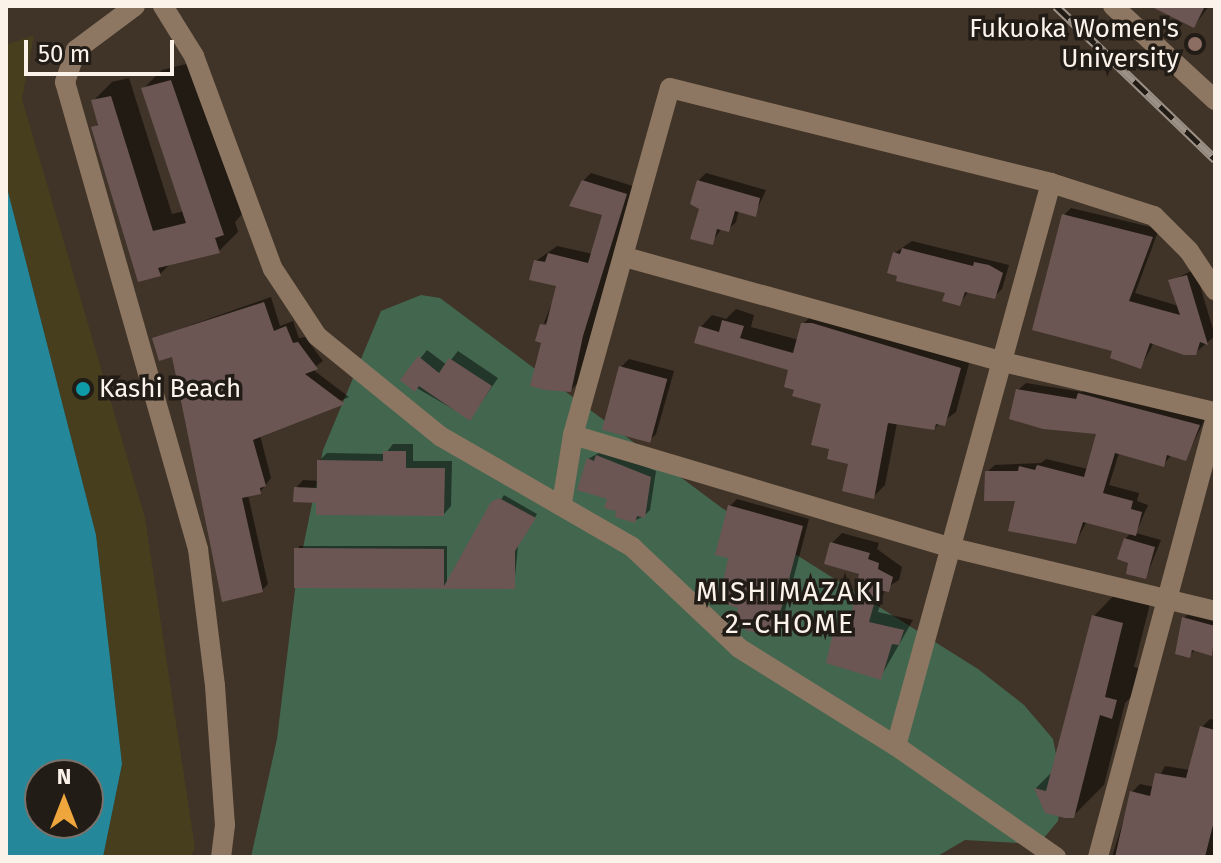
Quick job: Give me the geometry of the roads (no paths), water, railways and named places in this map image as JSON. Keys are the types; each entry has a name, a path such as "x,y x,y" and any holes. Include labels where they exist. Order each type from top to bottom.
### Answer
{"street":[{"path":"135,6 76,50 65,82 198,549 215,686 225,825 221,857"},
{"path":"163,6 194,56 273,269 317,336 440,436 562,503 632,547 739,648 896,746 1056,857"},
{"path":"1113,6 1215,100"},
{"path":"562,503 573,435 670,88 1051,183 1154,216 1189,251 1215,290"},
{"path":"896,746 1051,183"},
{"path":"625,257 1003,362 1215,412"},
{"path":"1098,857 1171,598 1215,419"},
{"path":"573,435 953,548 1215,611"}],"water":[{"path":"6,184 96,535 122,764 103,857 6,857"}],"railway":[{"path":"1056,6 1215,159"}],"place":[{"name":"Fukuoka Women's University","path":"1195,44"},
{"name":"Kashi Beach","path":"83,389"}],"district":[{"name":"MISHIMAZAKI 2-CHOME","path":"790,608"}]}
